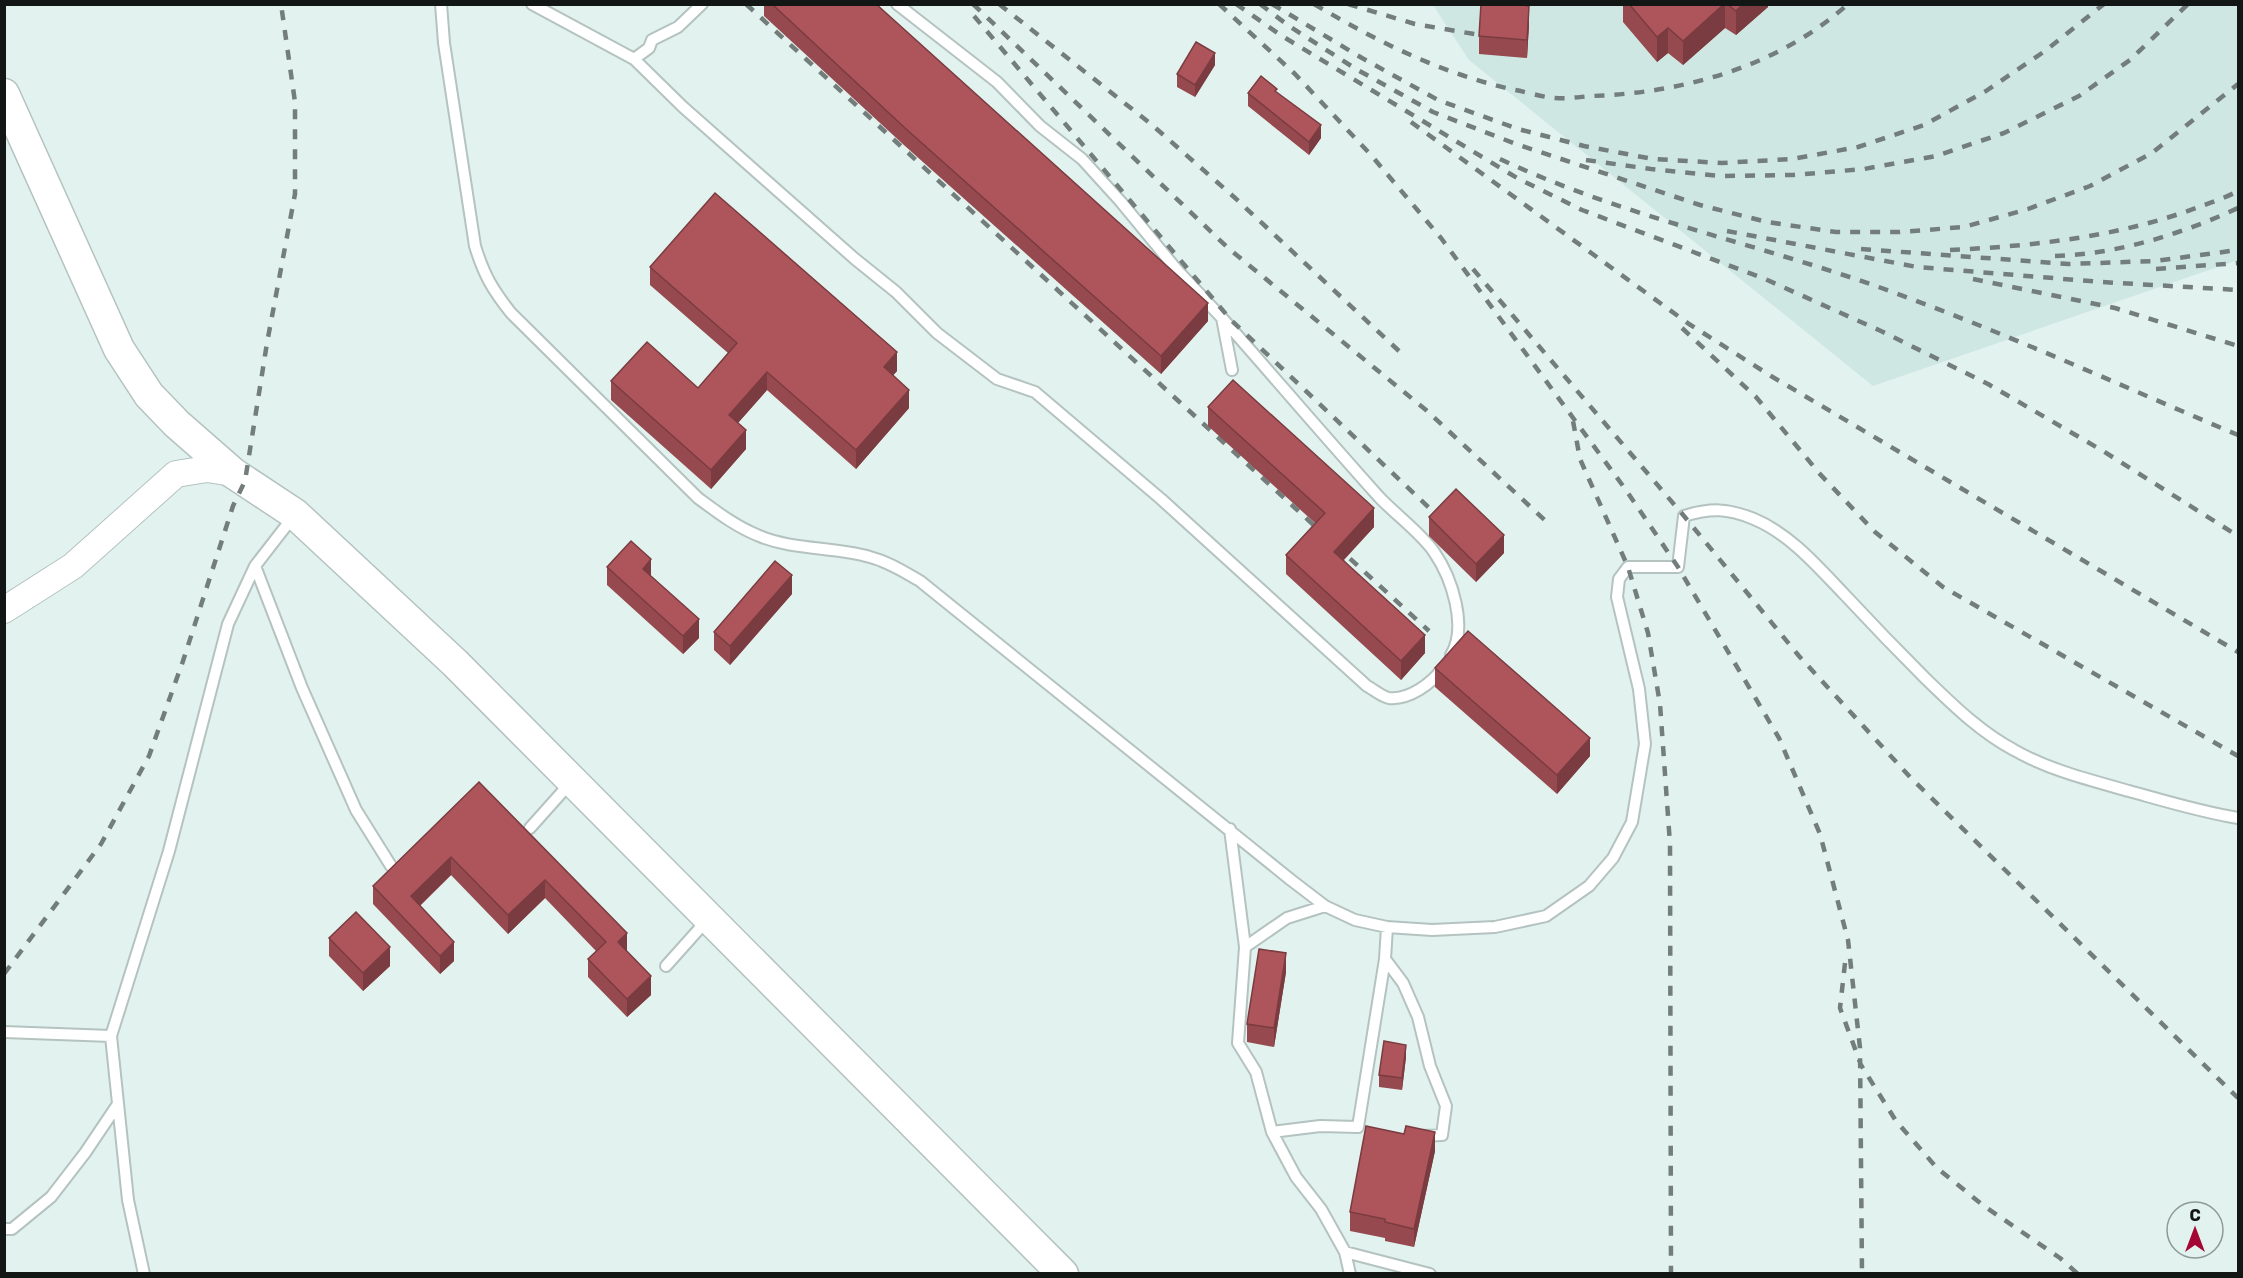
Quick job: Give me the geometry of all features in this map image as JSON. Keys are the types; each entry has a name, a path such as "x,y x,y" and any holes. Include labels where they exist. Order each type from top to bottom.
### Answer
{"main road":[{"path":"4,94 119,349 149,395 177,424 233,473 295,514 455,663 1063,1274"}],"street":[{"path":"4,610 73,566 176,474 207,469 233,473"}],"lane":[{"path":"441,4 444,43 475,246 484,274 494,292 511,312 698,498 730,521 758,536 789,545 868,556 893,565 920,581 1325,906 1355,920 1387,927 1432,930 1494,927 1546,916 1589,886 1613,858 1632,822 1645,744 1639,689 1617,597 1619,579 1628,567 1678,567 1684,516 1708,509 1755,519 1782,536 1808,557 1887,640 1952,703 1986,733 2014,751 2047,766 2099,783 2203,812 2238,818"},
{"path":"532,4 634,59 692,115 896,292 937,333 997,379 1035,392 1161,499 1367,686 1387,698 1408,696 1435,678 1456,648 1459,620 1453,591 1434,551 1381,499 1177,270 1082,159 1040,126 997,82 897,4"},
{"path":"634,59 649,48 652,40 678,27 702,4"},
{"path":"1222,318 1232,370"},
{"path":"144,1274 128,1200 111,1036 169,851 228,624 255,566 295,514"},
{"path":"255,566 302,688 356,810 391,866"},
{"path":"530,828 572,781"},
{"path":"1230,829 1245,947 1238,1043 1256,1072 1272,1132 1296,1177 1321,1209 1345,1252 1350,1274"},
{"path":"1245,947 1287,918 1325,906"},
{"path":"666,966 708,919"},
{"path":"1272,1132 1320,1126 1362,1128 1387,927"},
{"path":"1384,960 1403,983 1418,1017 1430,1066 1446,1106 1442,1135 1410,1137"},
{"path":"4,1032 111,1036"},
{"path":"4,1228 12,1228 51,1197 85,1153 118,1104"},
{"path":"1345,1252 1431,1274"}],"shaded area":[{"path":"1433,5 2238,5 2238,260 1873,386 1469,60"}],"building":[{"path":"772,4 876,4 1208,303 1161,356 905,128"},
{"path":"1481,4 1529,6 1527,40 1479,36"},
{"path":"1629,4 1724,4 1683,41 1668,28 1657,37"},
{"path":"1727,4 1743,4 1736,11"},
{"path":"1196,42 1215,53 1195,85 1177,74"},
{"path":"1261,76 1277,89 1275,91 1321,125 1309,142 1248,93"},
{"path":"715,193 897,352 884,367 909,390 856,450 767,372 729,415 746,430 711,470 611,381 647,342 698,388 737,343 650,267"},
{"path":"1233,380 1374,508 1334,552 1425,635 1401,661 1286,555 1325,513 1208,407"},
{"path":"1456,489 1504,535 1476,564 1429,517"},
{"path":"631,541 651,559 643,569 699,619 683,636 607,567"},
{"path":"775,561 792,575 730,646 714,632"},
{"path":"1468,631 1590,738 1557,775 1435,668"},
{"path":"479,782 627,933 618,942 651,976 627,999 588,959 606,942 545,880 508,915 451,857 411,896 454,942 440,956 373,886"},
{"path":"356,912 390,947 363,973 329,938"},
{"path":"1259,949 1286,953 1274,1028 1247,1024"},
{"path":"1384,1041 1406,1045 1402,1078 1379,1075"},
{"path":"1366,1126 1404,1134 1406,1126 1435,1132 1414,1229 1385,1222 1385,1219 1350,1212"}],"railway":[{"path":"4,974 101,844 149,756 183,661 233,506 245,481 267,343 295,194 295,102 281,4"},
{"path":"746,4 1429,631"},
{"path":"973,4 1228,248 1426,410 1549,524"},
{"path":"999,4 1151,124 1234,197 1399,351"},
{"path":"1219,4 1295,74 1371,155 1441,238 1626,490 1678,567 1779,738 1820,834 1848,940 1860,1048 1862,1274"},
{"path":"1236,4 1282,36 1517,178 1582,210 1765,279 1881,331 1988,384 2103,451 2238,536"},
{"path":"1260,4 1289,26 1356,69 1433,112 1516,144 1700,205 1767,222 1836,232 1900,232 1964,227 2028,209 2090,186 2152,153 2238,84"},
{"path":"1272,4 1438,100 1518,129 1584,146 1653,159 1722,163 1792,159 1858,147 1924,125 1986,91 2045,51 2104,4"},
{"path":"1314,4 1386,44 1436,66 1488,83 1555,98 1626,94 1660,89 1728,72 1791,45 1821,26 1848,4"},
{"path":"1348,4 1415,24 1480,35"},
{"path":"1586,160 1721,176 1793,175 1864,169 1936,156 2004,133 2079,96 2130,60 2188,4"},
{"path":"974,16 1231,320 1443,521"},
{"path":"1411,122 1689,324 1771,376 2238,652"},
{"path":"1500,159 1591,196 1827,270 1919,302 2011,338 2238,435"},
{"path":"1950,250 2044,243 2106,233 2166,218 2238,191"},
{"path":"2055,256 2102,251 2149,241 2195,226 2238,208"},
{"path":"1727,231 1917,267 2101,282 2238,290"},
{"path":"1861,249 2069,264 2155,261 2238,250"},
{"path":"2156,269 2238,263"},
{"path":"1473,269 1684,516 1799,656 1910,777 2238,1098"},
{"path":"1973,279 2115,308 2238,346"},
{"path":"1682,328 1756,397 1819,473 1875,532 1943,587 2238,756"},
{"path":"1573,421 1580,459 1628,567 1648,633 1660,704 1670,844 1671,1274"},
{"path":"1845,963 1840,1008 1861,1065 1896,1121 1937,1168 1984,1206 2060,1258 2078,1274"}]}
